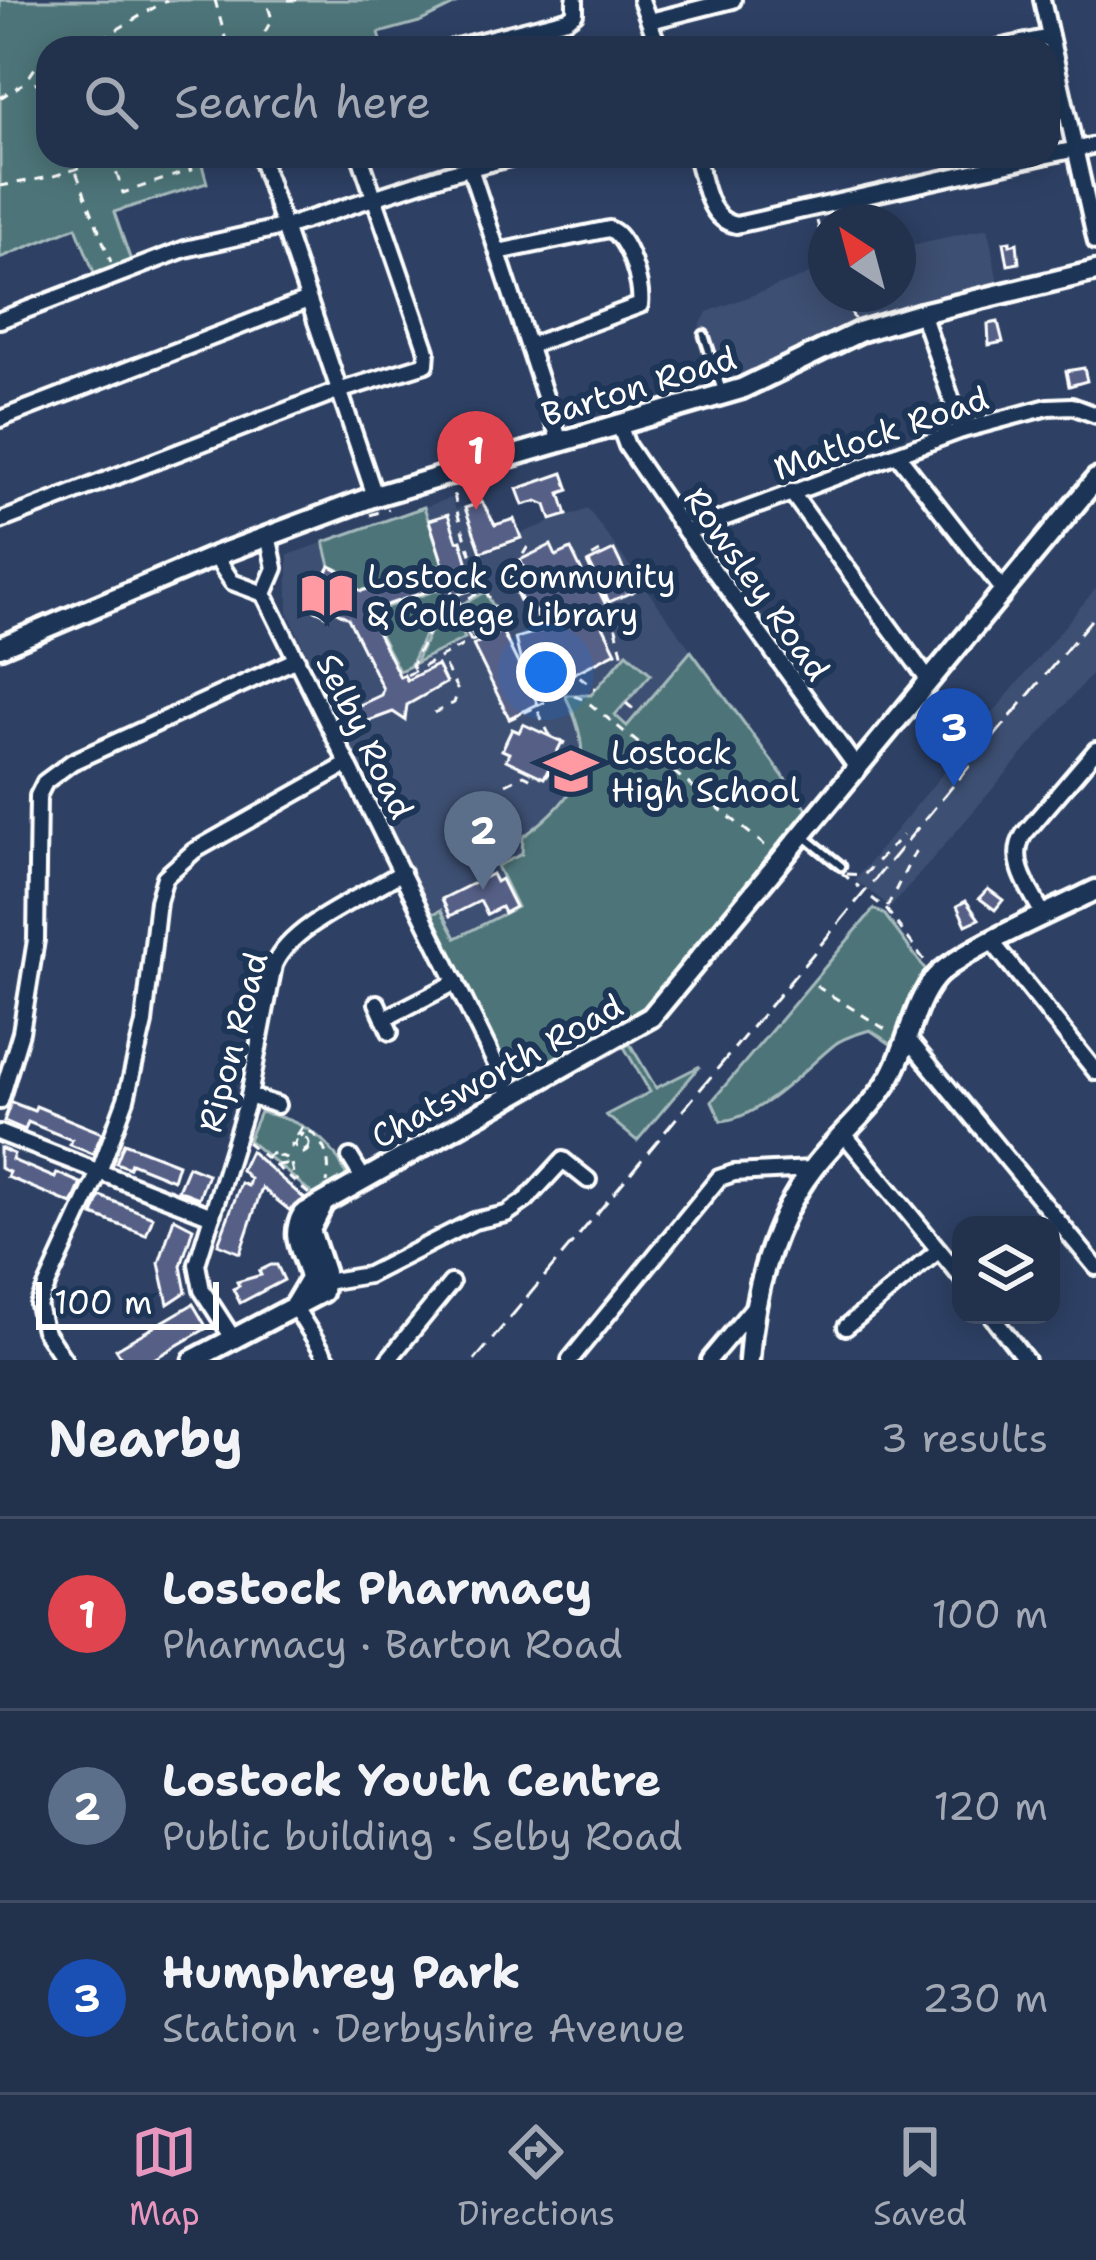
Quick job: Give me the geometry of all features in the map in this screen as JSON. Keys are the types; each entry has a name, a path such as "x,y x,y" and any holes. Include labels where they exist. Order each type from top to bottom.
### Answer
{"street":[{"path":"500,36 567,19 575,14 575,0"},
{"path":"641,0 655,36"},
{"path":"650,22 733,0"},
{"path":"1042,0 1050,36"},
{"path":"1060,82 1096,242"},
{"path":"1060,153 1096,145"},
{"path":"264,168 375,496"},
{"path":"0,521 339,391 417,369 429,359 364,168"},
{"path":"0,320 190,247 284,226 452,168"},
{"path":"470,168 560,442"},
{"path":"700,168 715,213 724,223 736,225 808,209"},
{"path":"832,204 992,168"},
{"path":"498,252 613,229 623,237 641,291 635,310 530,346"},
{"name":"Barton Road","path":"0,647 215,556 375,496 723,395 784,371 859,332 1096,271"},
{"path":"0,418 308,300"},
{"path":"922,313 962,430"},
{"name":"Matlock Road","path":"686,532 962,430 1048,406 1072,406 1096,415"},
{"name":"Rowsley Road","path":"620,427 627,446 686,532 857,769"},
{"path":"897,454 1004,590"},
{"name":"Chatsworth Road","path":"324,1197 364,1180 651,1017 1096,479"},
{"path":"791,492 929,681"},
{"path":"263,594 275,568 268,535"},
{"name":"Selby Road","path":"215,556 232,582 263,594 512,1097"},
{"path":"0,1101 21,1032 32,973 38,893 35,811 45,782 72,762 297,659"},
{"path":"1044,916 1019,866 1019,842 1096,750"},
{"path":"64,1360 44,1330 38,1305 99,1172 135,1067 165,877 194,851 348,764"},
{"name":"Ripon Road","path":"233,1338 196,1274 249,1096 274,965 279,952 300,934 402,872"},
{"path":"748,1360 755,1304 779,1231 812,1169 879,1094 937,975 1096,890"},
{"path":"992,943 1096,1072"},
{"path":"377,1004 387,1025 456,982"},
{"path":"908,1041 1096,1267"},
{"path":"249,1096 277,1105"},
{"path":"0,1133 212,1216"},
{"path":"844,1134 952,1266"},
{"path":"346,1157 364,1180"},
{"path":"325,1282 368,1275 474,1221 506,1214 563,1160 588,1180"},
{"path":"570,1360 719,1178 734,1172 812,1169"},
{"path":"193,1360 316,1298 325,1282 310,1230 324,1197"},
{"path":"294,1306 310,1279 296,1244 297,1223 324,1197"},
{"path":"846,1327 939,1250"},
{"path":"388,1360 451,1283"},
{"path":"709,1360 755,1304"},
{"path":"294,1306 328,1360"},
{"path":"998,1324 1026,1360"}],"lane":[{"path":"704,335 723,395"},
{"path":"802,835 841,866"}],"path":[{"path":"106,36 167,0"},
{"path":"215,0 225,36"},
{"path":"288,0 304,0"},
{"path":"263,36 272,19 270,2"},
{"path":"0,98 30,80 36,67"},
{"path":"30,80 36,82"},
{"path":"0,186 81,168"},
{"path":"115,168 123,193 190,168"},
{"path":"75,170 116,275"},
{"path":"851,312 859,332"},
{"path":"453,487 483,591"},
{"path":"529,618 508,577 532,540"},
{"path":"600,552 586,560 613,616 623,657"},
{"path":"443,588 471,641"},
{"path":"453,606 487,589 505,623"},
{"path":"415,670 412,664 448,596"},
{"path":"407,675 505,623 536,616"},
{"path":"434,713 454,703 458,691 440,657"},
{"path":"550,678 556,675 566,693 585,700 768,848"},
{"path":"561,683 579,676 596,688"},
{"path":"508,720 560,695"},
{"path":"626,703 638,712"},
{"path":"536,707 549,734 564,742 543,785"},
{"path":"506,784 524,776 532,779"},
{"path":"860,887 845,874 864,875 903,835"},
{"path":"886,908 918,846"},
{"path":"872,898 886,908 937,975"},
{"path":"816,986 908,1041"},
{"path":"237,1134 285,1174 324,1197 329,1165 315,1135 303,1126 302,1154"},
{"path":"268,1156 278,1151 279,1156 290,1159 296,1179"},
{"path":"329,1165 346,1157"}],"shaded area":[{"path":"988,228 998,284 916,301 916,244"},
{"path":"808,275 808,312 878,312 712,387 695,335 707,312"},
{"name":"Lostock High School","path":"451,498 456,509 463,507 480,555 523,540 521,533 588,509 808,810 510,1075 288,612 288,555"},
{"path":"1096,588 1096,669 891,907 855,880"}],"green space":[{"path":"0,0 464,0 380,36 36,36 36,168 203,168 207,183 114,212 131,261 95,275 76,227 0,258"},
{"path":"424,507 443,564 362,591 344,583 348,575 330,566 324,542"},
{"path":"440,589 443,595 410,666 399,671 373,621 367,623 365,618 372,603 377,602 381,609"},
{"path":"486,592 498,616 496,624 473,636 458,606"},
{"path":"445,599 465,638 415,663"},
{"path":"691,651 808,810 653,1001 524,1079 510,1075 431,915 441,910 456,938 517,907 497,866 522,854 523,837 559,806 578,775 582,758 581,739 565,695 591,695 627,653 651,674 615,715 627,726"},
{"path":"874,909 885,915 928,973 895,1047 870,1030 846,1038 766,1102 721,1121 712,1101"},
{"path":"630,1044 656,1088 700,1066 637,1141 606,1115 650,1092 624,1047"},
{"path":"260,1112 300,1125 322,1140 339,1161 344,1179 314,1195 248,1140"}],"building":[{"path":"1004,242 1010,245 1017,243 1019,263 1008,265"},
{"path":"998,322 1003,342 989,345 988,324"},
{"path":"1084,368 1087,381 1069,386 1066,371"},
{"path":"563,473 569,490 560,493 567,515 551,520 546,505 537,501 523,505 517,489"},
{"path":"482,502 495,525 514,519 521,538 481,552 465,508"},
{"path":"448,514 475,589 453,596 449,584 381,607 378,600 371,602 363,618 367,625 372,622 400,677 407,680 437,665 446,683 407,705 405,720 393,712 352,727 345,712 381,695 383,689 348,618 331,609 344,583 362,591 443,564 429,520"},
{"path":"551,545 556,556 571,549 585,578 591,575 613,619 602,624 616,652 561,680 549,664 523,671 515,638 544,630 533,608 527,611 510,577 525,570 520,560"},
{"path":"614,550 634,591 609,602 589,562"},
{"name":"Lostock Community & College Library","path":"330,566 348,575 328,616 309,607"},
{"path":"502,631 538,704 509,718 473,645"},
{"path":"523,724 562,742 544,778 506,760 509,753 502,750 512,729 519,732"},
{"path":"492,874 496,882 501,879 515,907 487,914 480,901 450,916 442,899"},
{"path":"988,889 1003,900 995,910 979,898"},
{"path":"966,901 979,919 966,925 957,906"},
{"path":"11,1102 34,1111 36,1106 102,1133 93,1154 28,1122 25,1130 4,1121"},
{"path":"124,1143 178,1164 173,1180 131,1163 129,1168 116,1163"},
{"path":"0,1148 14,1154 12,1160 81,1183 72,1204 7,1177 9,1172 0,1168"},
{"path":"250,1151 305,1199 289,1210 262,1188 240,1253 218,1244 241,1183 248,1186 250,1179 241,1170"},
{"path":"188,1166 208,1174 199,1198 178,1190"},
{"path":"100,1196 153,1217 146,1235 93,1215"},
{"path":"174,1218 193,1228 181,1266 186,1292 168,1304 159,1263"},
{"path":"277,1265 284,1280 240,1303 233,1289 239,1286 237,1282 261,1275 259,1271"},
{"path":"193,1304 207,1328 152,1360 123,1360 116,1349"}],"railway":[{"path":"475,1360 1096,614"}],"place":[{"name":"Lostock Pharmacy","path":"476,510"},
{"name":"Lostock Community & College Library","path":"327,595"},
{"name":"Lostock High School","path":"571,771"},
{"name":"Humphrey Park","path":"954,787"},
{"name":"Lostock Youth Centre","path":"483,890"}]}
